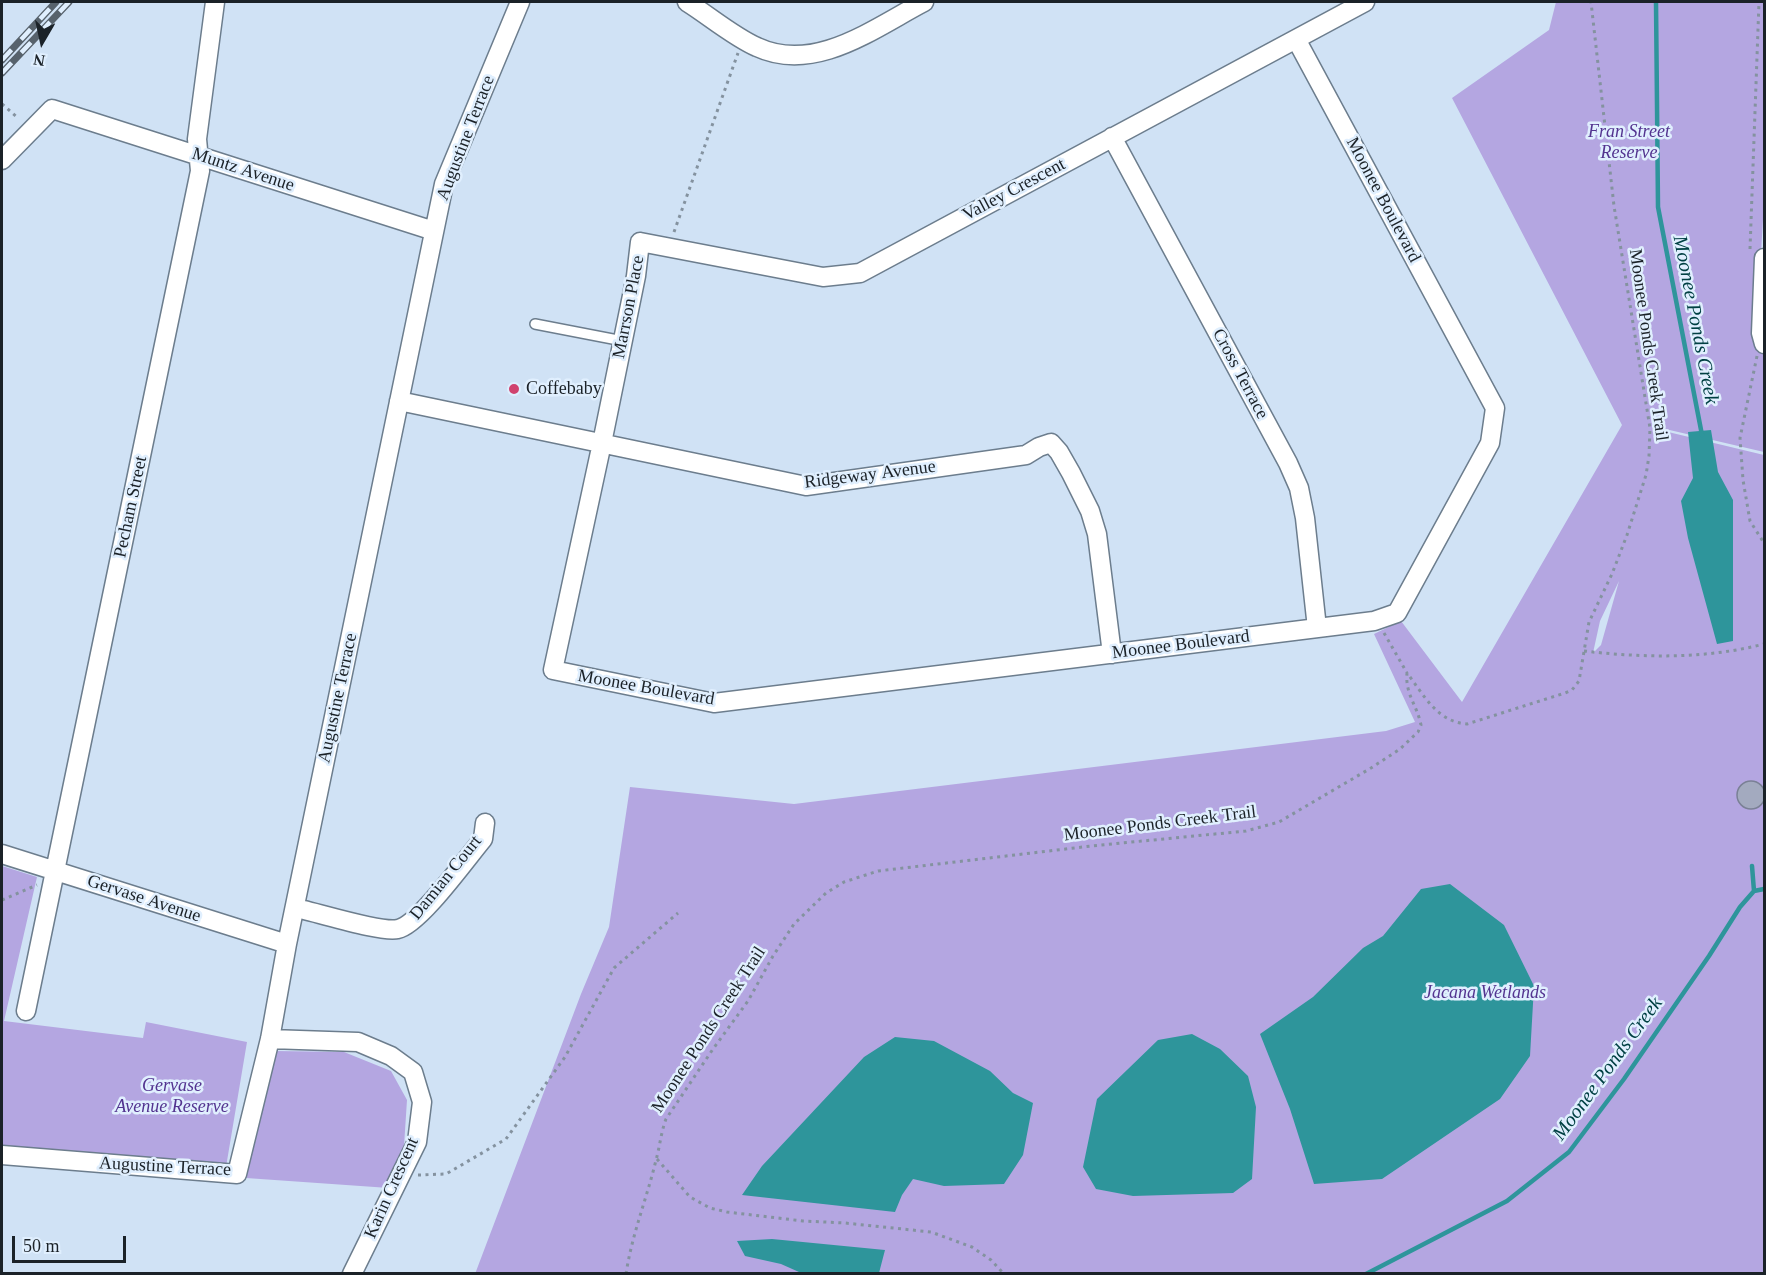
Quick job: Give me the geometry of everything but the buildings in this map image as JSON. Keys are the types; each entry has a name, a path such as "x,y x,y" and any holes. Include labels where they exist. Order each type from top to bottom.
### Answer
{"street":[{"name":"Pecham Street","path":"26,1011 200,171 197,139 215,2"},
{"path":"687,2 756,47 781,56 814,55 839,47 924,2"},
{"name":"Valley Crescent","path":"640,242 823,277 860,273 1365,2"},
{"name":"Augustine Terrace","path":"2,1155 237,1174 270,1039 287,944 444,184 514,3"},
{"name":"Moonee Boulevard","path":"602,443 553,670 714,703 1374,621 1397,613 1490,443 1495,408 1296,39"},
{"name":"Muntz Avenue","path":"2,160 52,109 434,231"},
{"name":"Cross Terrace","path":"1112,137 1288,463 1299,488 1305,518 1317,628"},
{"name":"Marrson Place","path":"602,443 640,255 640,242"},
{"path":"1757,256 1762,346"},
{"name":"Ridgeway Avenue","path":"399,401 806,486 1026,454 1051,443 1059,452 1076,483 1098,534 1112,654"},
{"name":"Damian Court","path":"295,908 375,927 399,930 418,918 483,839 485,823"},
{"name":"Gervase Avenue","path":"2,854 287,944"},
{"name":"Karin Crescent","path":"270,1039 358,1042 391,1056 413,1072 422,1102 417,1142 352,1274"}],"lane":[{"path":"535,324 623,341"}],"path":[{"name":"Moonee Ponds Creek Trail","path":"1407,673 1436,712 1456,723 1467,724 1572,690 1579,681 1582,671 1589,622 1612,574 1646,475 1650,429 1614,206 1591,2"},
{"path":"1757,256 1759,2"},
{"path":"674,232 738,53"},
{"path":"2,104 18,118"},
{"path":"1762,346 1740,438 1743,480 1750,521 1764,543"},
{"path":"1386,636 1407,673"},
{"path":"1584,651 1615,655 1694,656 1764,644"},
{"name":"Moonee Ponds Creek Trail","path":"626,1274 633,1234 657,1160 662,1130 671,1111 748,1000 789,931 826,893 844,882 878,871 1091,846 1246,831 1278,822 1400,749 1418,732 1421,725 1419,716 1405,686 1407,673"},
{"path":"2,900 41,883"},
{"path":"401,1176 446,1174 506,1139 565,1057 614,968 678,913"},
{"path":"657,1160 690,1197 710,1208 771,1217 932,1232 972,1247 991,1260 1004,1274"}],"green space":[{"name":"Jacana Wetlands","path":"1556,2 1764,2 1764,202 1756,340 1764,351 1764,452 1661,428 1660,439 1664,431 1764,455 1764,1273 475,1274 581,994 609,927 630,787 794,804 1386,731 1415,722 1374,634 1401,621 1462,702 1622,425 1452,98 1549,30","holes":["1619,581 1601,645 1593,653 1600,621"]},
{"name":"Gervase Avenue Reserve","path":"2,866 37,877 4,1021 143,1038 146,1022 247,1042 226,1167 2,1146"},
{"path":"275,1051 344,1052 391,1071 407,1100 404,1146 389,1188 246,1178"}],"shaded area":[{"path":"1711,430 1718,472 1733,500 1733,641 1717,644 1688,538 1681,501 1693,478 1688,432"},
{"path":"1450,884 1504,925 1534,986 1530,1056 1500,1099 1382,1179 1314,1184 1290,1109 1260,1034 1313,997 1363,948 1383,936 1421,889"},
{"path":"1192,1034 1220,1049 1248,1076 1256,1107 1252,1179 1233,1193 1133,1196 1096,1189 1083,1167 1097,1099 1158,1040"},
{"path":"895,1037 934,1041 990,1071 1013,1093 1033,1103 1023,1155 1004,1184 944,1186 913,1179 902,1195 895,1212 742,1195 762,1166 864,1057"},
{"path":"772,1239 885,1250 879,1273 797,1273 799,1272 781,1264 745,1256 737,1241"}],"waterway":[{"name":"Moonee Ponds Creek","path":"1656,2 1658,207 1702,435"},
{"name":"Moonee Ponds Creek","path":"1366,1274 1507,1201 1569,1152 1624,1079 1740,907 1754,891 1752,866"},
{"path":"1754,891 1764,889"}],"railway":[{"path":"2,60 56,2"},
{"path":"2,73 69,2"}],"place":[{"name":"Coffebaby","path":"514,389"}],"park label":[{"name":"Fran Street Reserve","path":"1629,142"}]}
